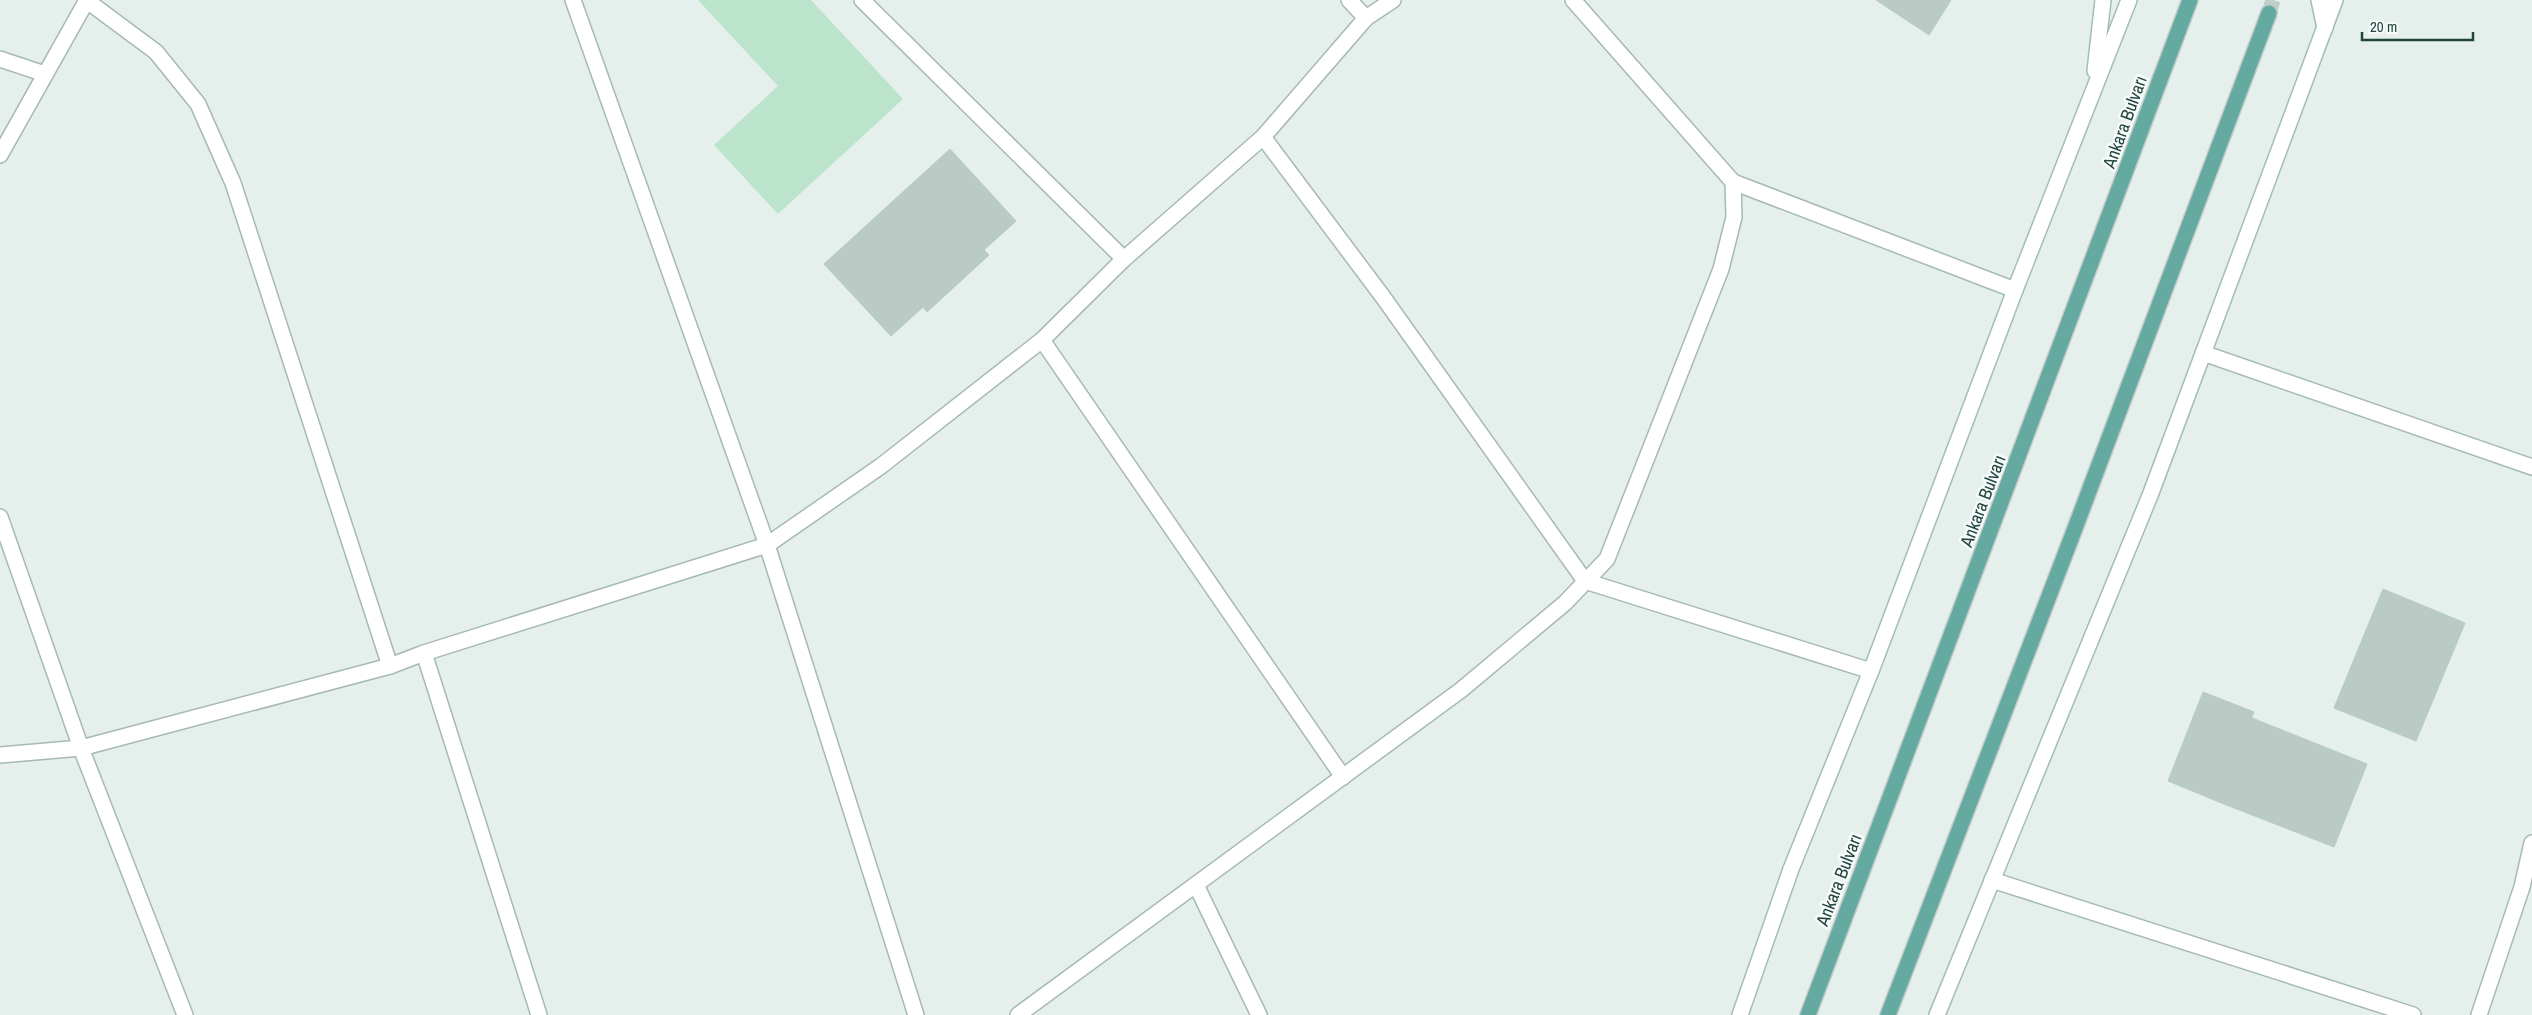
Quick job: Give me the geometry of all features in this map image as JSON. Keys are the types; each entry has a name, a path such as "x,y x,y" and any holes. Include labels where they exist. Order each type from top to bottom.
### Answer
{"main road":[{"name":"Ankara Bulvarı","path":"1808,1015 2190,0"},
{"path":"1888,1015 2071,540 2269,13"}],"street":[{"path":"0,155 87,0 156,52 198,104 233,183 390,666"},
{"path":"573,0 767,545 916,1015"},
{"path":"862,0 1124,259"},
{"path":"1349,0 1366,18"},
{"path":"0,755 81,748 390,666 424,653 767,545 881,466 1042,340 1124,259 1263,137 1366,18 1392,0"},
{"path":"1573,0 1733,182 2015,290"},
{"path":"2094,89 2103,0"},
{"path":"1740,1015 1791,869 1871,672 2015,290 2129,0"},
{"path":"2319,0 2324,28"},
{"path":"1937,1015 2151,493 2335,0"},
{"path":"0,59 45,74"},
{"path":"1263,137 1382,297 1585,581 1871,672"},
{"path":"1018,1015 1461,690 1565,603 1607,559 1721,269 1734,217 1733,182"},
{"path":"1042,340 1343,777"},
{"path":"2203,353 2532,467"},
{"path":"0,517 81,748 184,1015"},
{"path":"424,653 539,1015"},
{"path":"2479,1015 2522,887 2532,843"},
{"path":"1992,880 2413,1015"},
{"path":"1196,885 1259,1015"}],"green space":[{"path":"698,0 811,0 903,99 778,214 714,145 778,86"}],"building":[{"path":"1876,0 1951,0 1929,35"},
{"path":"950,149 1016,221 984,250 989,255 927,312 923,307 891,336 824,264"},
{"path":"2383,589 2465,623 2416,741 2334,708"},
{"path":"2203,692 2254,712 2219,802 2168,781"},
{"path":"2252,718 2367,764 2334,847 2219,802"}],"tunnel":[{"path":"2269,13 2273,0"}]}
